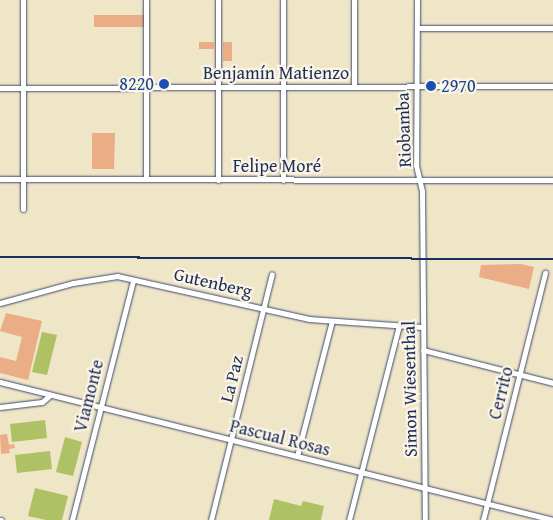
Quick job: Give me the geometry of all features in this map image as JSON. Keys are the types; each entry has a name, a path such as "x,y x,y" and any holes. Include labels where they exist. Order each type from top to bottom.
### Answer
{"street":[{"path":"23,0 23,208"},
{"path":"146,0 146,180"},
{"path":"218,0 218,180"},
{"path":"283,0 283,180"},
{"path":"354,0 354,87"},
{"name":"Riobamba","path":"417,0 416,165 420,180 422,258"},
{"path":"417,28 553,28"},
{"name":"Benjamín Matienzo","path":"0,88 553,86"},
{"name":"Felipe Moré","path":"0,179 553,180"},
{"name":"Simon Wiesenthal","path":"422,258 425,520"},
{"name":"Cerrito","path":"483,520 545,273"},
{"name":"La Paz","path":"211,520 272,274"},
{"name":"Gutenberg","path":"0,303 73,283 117,276 309,319 422,327"},
{"name":"Viamonte","path":"72,520 133,280"},
{"path":"297,456 332,321"},
{"path":"349,520 400,325"},
{"path":"423,350 553,383"},
{"name":"Pascual Rosas","path":"0,382 553,520"},
{"path":"0,407 42,402 50,395"}],"green space":[{"path":"42,332 57,335 47,375 32,372"},
{"path":"45,420 47,438 12,442 10,424"},
{"path":"65,437 82,442 73,476 56,472"},
{"path":"50,451 52,469 17,473 15,455"},
{"path":"35,488 68,496 62,520 46,520 28,516"},
{"path":"274,499 301,506 303,501 324,506 321,520 269,520"}],"building":[{"path":"94,15 144,15 144,27 94,27"},
{"path":"199,42 214,42 214,49 199,49"},
{"path":"223,42 232,42 232,61 223,61"},
{"path":"92,133 115,133 114,169 92,169"},
{"path":"521,264 534,267 529,289 479,277 481,265"},
{"path":"6,313 42,321 28,380 0,373 0,357 16,361 22,337 0,331"},
{"path":"7,434 9,445 14,444 15,448 9,449 10,453 1,454 0,435"}],"railway":[{"path":"0,257 553,259"}],"place":[{"name":"8220","path":"164,84"},
{"name":"2970","path":"431,86"}]}
